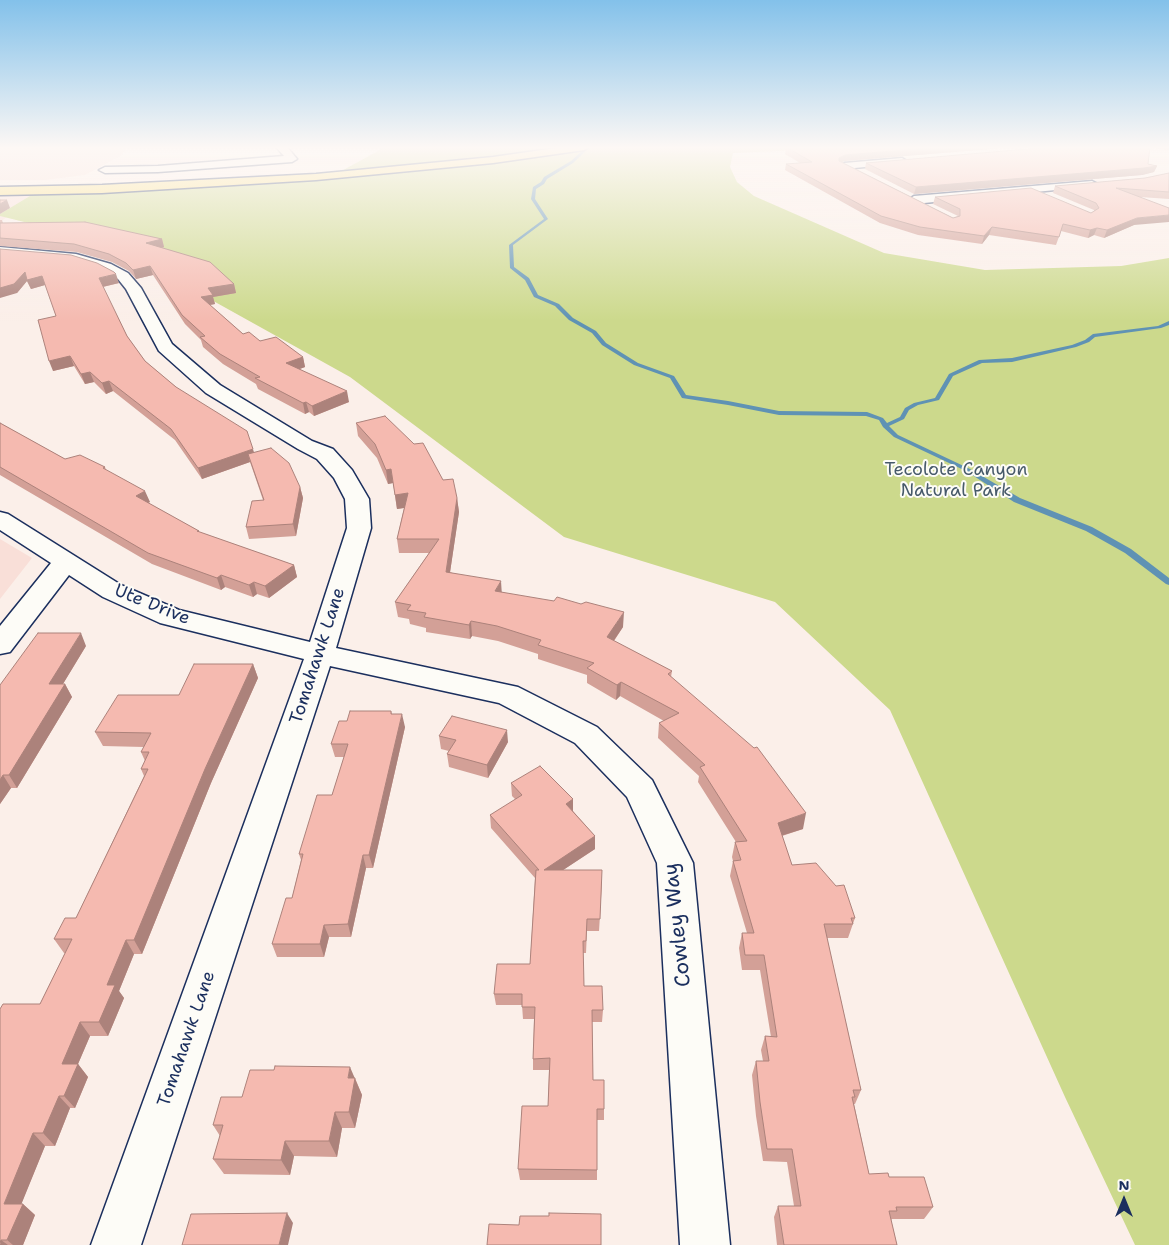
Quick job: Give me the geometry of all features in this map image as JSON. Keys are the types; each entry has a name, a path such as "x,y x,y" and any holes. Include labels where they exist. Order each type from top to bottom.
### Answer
{"street":[{"path":"923,205 936,212"},
{"name":"Tomahawk Lane","path":"0,251 42,253 76,258 123,276 133,288 165,347 213,389 305,445 325,454 344,475 357,499 359,528 320,654 116,1245"},
{"name":"Ute Drive","path":"0,519 112,591 170,617 320,654"},
{"path":"0,645 40,592 66,562"},
{"name":"Cowley Way","path":"320,654 507,694 586,734 640,788 675,863 705,1245"}],"shaded area":[{"path":"0,205 23,205 21,207 0,222"},
{"path":"0,539 32,558 0,599"}],"green space":[{"name":"Tecolote Canyon Natural Park","path":"15,205 775,205 884,253 985,270 1121,266 1169,258 1169,1245 1135,1245 1065,1097 890,710 775,602 564,537 350,377 145,263 93,239 0,216 0,214"}],"building":[{"path":"861,205 927,205 953,218 960,216 960,209 952,205 1072,205 1091,213 1099,208 1097,205 1161,205 1169,208 1169,215 1137,218 1107,230 1097,228 1090,230 1063,224 1059,237 992,227 984,236 920,227 881,216"},
{"path":"85,222 162,239 146,243 210,262 234,284 208,288 213,295 201,297 243,334 249,332 260,341 276,337 303,357 286,363 347,391 312,406 255,378 260,377 220,354 200,337 205,336 182,315 150,266 133,270 126,263 109,254 74,244 0,238 0,223"},
{"path":"0,249 71,255 97,263 114,272 116,274 99,278 127,336 145,361 176,387 247,431 253,449 198,468 171,429 109,381 102,383 90,372 81,374 70,356 49,361 38,320 56,316 42,276 27,280 25,272 14,284 0,288"},
{"path":"385,416 414,444 423,443 443,480 453,479 457,498 446,572 501,581 495,591 554,601 557,597 581,604 586,602 624,612 607,637 672,671 668,674 754,748 757,747 806,813 778,823 792,865 816,863 836,886 844,885 855,918 851,918 853,924 824,924 861,1090 853,1090 855,1097 852,1097 869,1174 888,1173 889,1177 924,1177 933,1207 896,1207 897,1211 889,1211 897,1245 784,1245 778,1206 801,1206 792,1149 767,1149 760,1102 756,1061 769,1061 765,1036 777,1037 764,955 745,955 742,933 754,933 733,861 741,860 735,842 747,841 700,767 705,765 659,723 679,713 621,682 617,685 587,668 594,663 538,645 541,640 497,626 471,621 469,625 424,617 426,613 407,610 411,605 395,602 439,539 397,539 408,493 395,495 391,469 386,470 375,444 356,423"},
{"path":"0,423 65,459 80,455 105,467 103,468 145,491 136,496 199,531 197,531 294,565 265,586 254,582 249,585 221,575 217,578 148,553 0,467"},
{"path":"271,448 289,463 300,487 293,524 246,527 252,501 264,500 248,454"},
{"path":"38,633 81,633 49,684 65,684 9,775 3,775 0,780 0,685"},
{"path":"194,664 253,664 205,769 134,940 126,940 107,985 115,985 99,1022 80,1022 62,1064 78,1064 64,1096 59,1096 43,1133 33,1133 4,1204 23,1204 7,1240 1,1240 0,1243 0,1009 3,1004 40,1004 72,939 54,939 65,918 76,918 148,769 141,769 149,752 141,752 151,733 95,732 118,695 179,695"},
{"path":"350,711 391,711 391,714 402,714 369,855 363,855 348,924 324,925 320,944 272,944 286,898 292,898 303,854 299,854 317,795 332,795 348,744 331,744 339,721 347,721"},
{"path":"452,716 507,730 487,765 447,754 456,740 439,736"},
{"path":"540,766 573,799 566,804 595,836 544,870 602,870 600,919 587,919 586,941 583,941 584,986 602,986 603,1010 592,1010 593,1080 604,1080 604,1109 597,1109 597,1170 518,1169 522,1106 548,1106 550,1058 533,1059 535,1007 522,1007 522,994 494,994 497,964 530,964 536,870 539,870 490,815 522,795 511,783"},
{"path":"275,1066 350,1067 348,1078 355,1078 349,1112 335,1112 329,1141 285,1141 281,1160 213,1159 223,1125 213,1125 221,1097 242,1097 250,1070 274,1070"},
{"path":"287,1213 279,1245 182,1245 191,1214"},
{"path":"549,1213 601,1214 601,1245 487,1245 489,1224 519,1225 520,1216 549,1216"}],"waterway":[{"path":"537,205 546,219 511,245 512,268 527,279 536,296 557,305 571,319 594,332 604,344 636,364 672,377 684,397 779,413 867,414 881,419 885,426"},
{"path":"885,426 902,418 907,409 916,404 937,399 951,375 981,361 1012,360 1074,346 1087,341 1093,336 1159,327 1169,323"},
{"path":"885,426 896,436 968,470 1017,500 1089,529 1128,551 1169,582"}]}
